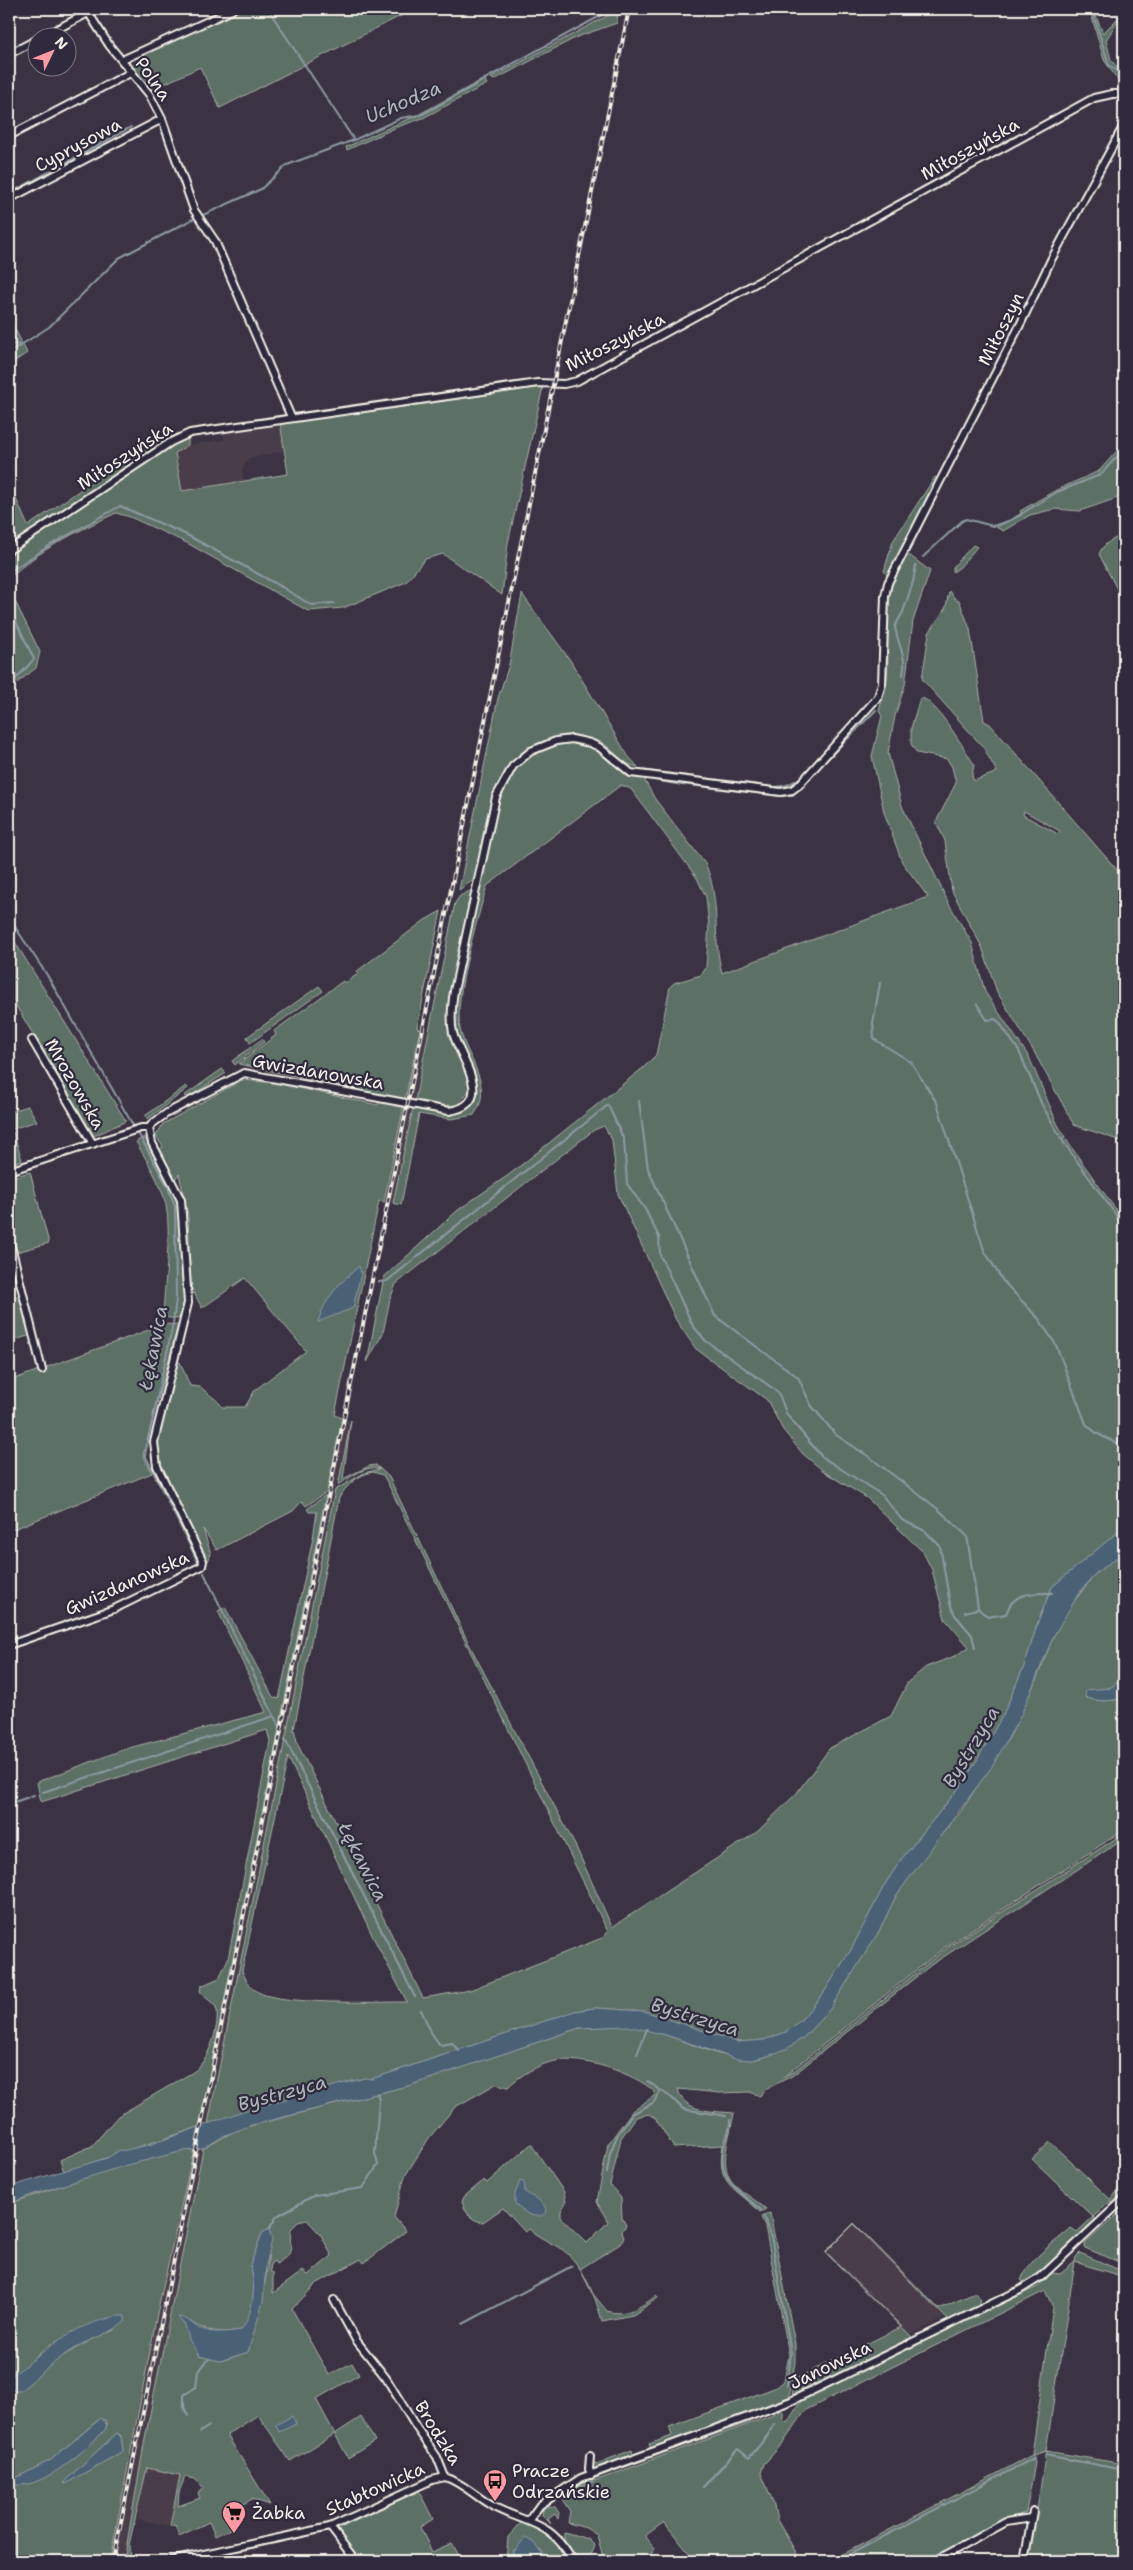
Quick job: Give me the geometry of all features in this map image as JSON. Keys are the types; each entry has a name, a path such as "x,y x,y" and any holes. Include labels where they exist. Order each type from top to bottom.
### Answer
{"street":[{"path":"122,60 232,10"},
{"path":"57,28 87,11"},
{"name":"Polna","path":"87,11 149,94 162,119 183,173 194,210 216,241 291,417"},
{"path":"9,54 28,44"},
{"path":"9,136 132,72"},
{"name":"Miłoszyńska","path":"9,550 176,439 198,431 538,383 564,384 576,381 1094,98 1112,94 1124,94"},
{"name":"Cyprysowa","path":"9,199 162,119"},
{"name":"Miłoszyn","path":"631,773 781,792 792,790 799,785 878,698 882,684 884,596 888,583 1021,323 1051,260 1124,125"},
{"name":"Gwizdanowska","path":"9,1646 114,1609 202,1566 203,1561 157,1466 154,1452 155,1436 188,1303 181,1200 176,1186 152,1143 149,1128 156,1119 244,1073 449,1111 466,1104 474,1089 474,1080 453,1034 452,1006 496,797 500,787 521,758 542,745 572,739 590,743 612,756 631,773"},
{"name":"Mrozowska","path":"32,1040 93,1144"},
{"path":"9,1172 141,1128 149,1128"},
{"path":"9,1238 42,1370"},
{"name":"Janowska","path":"530,2520 540,2506 567,2487 591,2475 791,2401 1020,2290 1041,2277 1124,2200"},
{"name":"Brodzka","path":"334,2300 356,2340 386,2378 438,2457 445,2477 494,2507 542,2526 560,2541 574,2561"},
{"path":"590,2456 589,2469 591,2475"},
{"name":"Stabłowicka","path":"171,2561 330,2527 432,2480 445,2477"},
{"path":"935,2561 1006,2522 1032,2515 1024,2561"},
{"path":"330,2527 356,2561"}],"shaded area":[{"path":"280,422 285,451 249,458 242,470 244,481 181,491 175,453 188,445 224,440 223,431"},
{"path":"420,1029 429,1031 393,1203 384,1202"},
{"path":"342,1418 351,1421 335,1490 195,2187 144,2444 131,2527 124,2561 110,2561 158,2309 186,2185"},
{"path":"854,2224 946,2317 910,2335 825,2252"},
{"path":"147,2468 180,2475 170,2526 137,2519"}],"green space":[{"path":"242,9 409,9 410,11 220,108 200,67 149,91 132,66 143,55"},
{"path":"1087,9 1094,11 1103,33 1123,13 1106,40 1111,60 1124,75 1124,89 1104,60 1091,14"},
{"path":"618,10 617,23 577,37 494,80 491,78"},
{"path":"485,80 487,84 423,118 397,127 347,150 346,147 408,119 424,114"},
{"path":"9,317 27,353 9,365"},
{"path":"543,387 508,543 502,595 443,554 425,559 406,582 343,608 308,611 187,543 130,517 116,513 46,549 9,578 9,553 147,460 185,438 188,439 188,445 175,453 182,491 288,474 280,422"},
{"path":"165,435 167,440 9,547 9,483 28,526 125,459"},
{"path":"1124,443 1123,496 1080,511 1055,509 1030,515 1003,531 996,527 1022,515 1020,511 1056,490 1099,471"},
{"path":"935,477 937,478 888,576 884,571 893,541"},
{"path":"1124,534 1124,603 1099,554 1106,544"},
{"path":"973,545 977,547 960,567 953,572 953,567"},
{"path":"909,555 930,571 913,621 905,685 895,716 888,753 902,806 949,904 972,943 985,992 1029,1057 1057,1123 1069,1144 1124,1221 1124,1527 1052,1587 1038,1622 1025,1664 1003,1715 977,1760 963,1783 900,1861 884,1886 852,1948 823,1994 802,2019 786,2032 764,2040 737,2042 644,2011 595,2008 575,2011 372,2079 344,2083 208,2124 335,1490 364,1473 380,1469 369,1468 338,1485 351,1420 343,1479 369,1466 376,1465 389,1477 469,1644 576,1847 612,1927 757,1832 796,1794 830,1748 891,1716 908,1682 926,1667 955,1656 969,1647 945,1619 932,1570 923,1552 867,1498 826,1473 803,1454 783,1430 767,1400 696,1349 676,1320 618,1194 612,1140 604,1126 594,1130 396,1284 390,1299 383,1333 367,1362 384,1277 458,1210 510,1174 643,1068 656,1055 670,987 674,983 701,975 706,968 709,925 706,897 697,878 631,789 621,785 487,886 463,978 459,1015 463,1040 480,1082 482,1093 480,1104 474,1115 451,1119 419,1114 401,1205 393,1203 413,1108 439,1113 457,1113 464,1110 475,1096 476,1076 458,1035 454,1018 454,1007 498,798 511,774 523,760 532,754 552,745 574,742 594,747 610,763 619,766 627,776 685,781 685,786 646,779 645,781 655,799 706,865 711,879 715,906 717,946 722,973 928,897 902,862 884,812 872,756 882,716 879,711 885,691 888,669 889,599 892,583 899,568","holes":["373,1472 383,1475 388,1484 608,1932 602,1938 470,1990 423,1998 298,1745 294,1729 339,1498 353,1481 362,1475","288,1757 373,1937 407,2002 329,2002 286,1999 258,1992 250,1985 243,1974 242,1971"]},
{"path":"9,589 40,652 36,668 9,689"},
{"path":"949,591 957,601 959,600 970,629 984,721 990,724 1124,878 1124,1142 1074,1125 1033,1050 997,992 982,947 952,891 945,841 936,822 956,783 952,767 947,759 917,753 911,744 911,728 920,698 926,700 941,715 974,764 972,776 974,781 997,772 983,747 922,679 929,633 946,607","holes":["1024,811 1060,831 1058,834 1023,815"]},
{"path":"522,594 570,660 628,756 638,767 627,763 601,742 575,735 557,737 526,750 511,763 500,779 492,798 487,818 475,879 459,890 498,698 509,665"},
{"path":"472,890 452,985 449,1019 452,1043 468,1074 470,1089 458,1105 439,1106 415,1100 455,903 460,896"},
{"path":"441,911 417,1028 420,1029 405,1100 239,1064 276,1035 274,1031 343,981 345,983 358,974 356,972 425,920"},
{"path":"9,932 126,1121 94,1136 9,994"},
{"path":"319,986 323,991 250,1043 247,1037"},
{"path":"262,1039 264,1042 235,1065 232,1061"},
{"path":"222,1069 226,1073 187,1098 184,1096"},
{"path":"242,1080 275,1083 378,1105 379,1101 404,1105 384,1202 379,1201 335,1415 342,1418 327,1492 306,1506 302,1501 293,1511 217,1550 203,1529 211,1554 208,1561 206,1561 156,1453 156,1444 175,1365 180,1362 190,1386 201,1387 222,1407 245,1407 255,1390 306,1351 245,1278 202,1308 191,1287 188,1215 179,1174 175,1179 159,1150 163,1147 156,1136 163,1124"},
{"path":"186,1086 188,1088 148,1119 145,1116"},
{"path":"28,1106 37,1121 12,1129 22,1160 9,1165 9,1112"},
{"path":"144,1137 177,1198 184,1299 182,1313 178,1319 163,1317 168,1217 161,1189 136,1142"},
{"path":"30,1172 49,1243 17,1252 9,1221 9,1178"},
{"path":"21,1295 31,1335 9,1342 9,1298"},
{"path":"165,1324 178,1325 143,1455 152,1473 9,1531 9,1381"},
{"path":"326,1495 199,2127 64,2172 60,2160 92,2146 118,2116 193,2072 208,2053 216,2027 217,2011 214,2005 200,1991 201,1986 219,1978 228,1959 270,1741 267,1730 41,1802 37,1782 125,1749 266,1712 218,1611 225,1607 273,1697 279,1699 317,1512 309,1512 307,1509"},
{"path":"1124,1552 1124,1678 1110,1688 1100,1689 1085,1697 1104,1701 1124,1697 1124,1830 945,1947 782,2078 794,2071 948,1947 1124,1833 1124,1839 931,1965 792,2076 766,2089 760,2096 750,2092 720,2093 678,2089 686,2103 693,2107 709,2111 734,2113 726,2150 726,2169 729,2178 735,2185 766,2209 760,2212 736,2191 725,2178 721,2159 723,2145 674,2148 655,2118 649,2114 636,2117 621,2138 610,2185 621,2198 622,2218 626,2225 622,2231 624,2237 620,2244 580,2270 577,2264 563,2250 529,2229 525,2232 503,2208 483,2222 472,2218 467,2213 462,2202 464,2197 484,2180 487,2183 531,2144 564,2192 566,2202 561,2211 561,2218 587,2243 608,2222 597,2202 608,2144 633,2110 654,2096 655,2092 635,2078 622,2073 593,2064 566,2060 555,2061 536,2068 523,2075 508,2087 496,2084 455,2107 429,2138 405,2176 394,2217 406,2231 364,2263 361,2259 316,2284 292,2309 329,2375 352,2363 359,2375 316,2399 335,2434 290,2461 258,2415 227,2435 270,2505 252,2499 224,2515 230,2529 215,2536 209,2522 179,2536 175,2525 170,2526 180,2475 147,2468 129,2545 130,2561 124,2561 144,2444 203,2149 238,2129 411,2085 579,2028 628,2025 666,2035 718,2054 752,2060 768,2056 803,2038 830,2009 878,1933 896,1896 928,1851 961,1811 1010,1736 1037,1678 1053,1637 1068,1609 1096,1573","holes":["307,2220 321,2235 332,2256 308,2275 303,2271 273,2293 273,2273 270,2271 271,2263 274,2261 276,2264 287,2256 291,2249 291,2229 298,2222","269,2230 268,2261 260,2306 248,2352 220,2361 199,2356 185,2325 190,2321 208,2330 227,2332 241,2330 249,2316 253,2299 254,2290 250,2266 262,2233","185,2477 195,2479 204,2488 198,2493 200,2498 178,2506 179,2492"]},
{"path":"1050,2142 1111,2200 1124,2181 1124,2195 1115,2204 1111,2201 1093,2217 1032,2159"},
{"path":"194,2149 158,2309 110,2561 9,2561 9,2204 100,2172","holes":["108,2318 115,2330 96,2337 57,2359 27,2365 49,2345","98,2420 105,2420 107,2425 105,2430 59,2468 27,2484 14,2479 51,2460","117,2433 121,2436 123,2451 65,2484 65,2481"]},
{"path":"1124,2208 1124,2264 1085,2248 1085,2244"},
{"path":"770,2213 795,2344 795,2362 789,2397 651,2449 649,2444 672,2436 669,2427 777,2387 784,2381 789,2355 765,2226 761,2217"},
{"path":"1093,2217 1097,2221 1048,2268 1024,2283 1021,2280 1030,2264 1043,2251 1071,2228 1077,2232"},
{"path":"854,2223 939,2309 975,2293 981,2300 979,2305 948,2320 854,2224 826,2252 912,2337 792,2395 795,2379 901,2327 825,2252"},
{"path":"1080,2253 1124,2272 1124,2277 1075,2262 1076,2257"},
{"path":"1075,2262 1046,2451 1033,2455 1035,2463 1026,2512 930,2561 830,2561 1032,2455 1053,2307 1045,2291 806,2410 783,2443 764,2464 761,2473 773,2502 777,2520 801,2561 695,2561 664,2522 645,2536 655,2548 648,2559 612,2561 603,2557 597,2535 586,2528 568,2523 570,2511 563,2501 564,2497 581,2486 776,2414 780,2410 783,2412 783,2420 787,2423 801,2401 1037,2287 1052,2273 1060,2274"},
{"path":"580,2270 588,2282 593,2294"},
{"path":"593,2294 607,2311 620,2313 633,2310 656,2296 658,2298 633,2315 602,2321"},
{"path":"776,2410 747,2423 601,2476 560,2496 579,2483 600,2474"},
{"path":"361,2417 375,2441 348,2458 335,2434"},
{"path":"632,2450 633,2455 593,2470 590,2467 591,2460 596,2464"},
{"path":"1046,2451 1124,2464 1124,2561 1029,2561"},
{"path":"419,2491 433,2519 420,2527 432,2552 452,2543 462,2561 359,2561 338,2529"},
{"path":"549,2506 555,2507 559,2513 558,2519 555,2514 548,2519 551,2524 542,2515 543,2509"},
{"path":"501,2514 540,2531 556,2544 569,2561 547,2561 542,2551 524,2541 514,2551 515,2558 522,2561 506,2561 508,2537 521,2523"},
{"path":"564,2532 588,2539 595,2546 592,2553 586,2557 576,2556 564,2539"}],"water":[{"path":"359,1266 361,1273 353,1308 318,1322 325,1305 334,1291"},
{"path":"1124,1527 1124,1552 1096,1573 1079,1593 1053,1637 1021,1715 993,1765 896,1896 878,1933 830,2009 803,2038 788,2048 752,2060 736,2059 666,2035 628,2026 579,2028 411,2085 252,2125 223,2136 203,2149 184,2151 127,2165 31,2195 9,2204 9,2187 107,2158 117,2152 152,2144 243,2111 365,2078 372,2079 575,2011 595,2008 644,2011 737,2042 764,2040 786,2032 802,2019 823,1994 852,1948 884,1886 900,1861 963,1783 977,1760 1003,1715 1025,1664 1038,1622 1052,1587"},
{"path":"1124,1678 1124,1697 1104,1701 1085,1697 1086,1690 1110,1688"},
{"path":"520,2181 524,2182 525,2192 544,2204 547,2212 538,2216 530,2215 515,2203 515,2194"},
{"path":"269,2229 272,2240 266,2265 263,2302 248,2352 220,2361 199,2356 189,2339 185,2325 178,2317 186,2319 202,2330 225,2332 241,2330 245,2324 253,2299 253,2281 250,2266 262,2233"},
{"path":"118,2316 125,2316 125,2322 113,2330 76,2347 20,2391 14,2391 10,2384 10,2377 48,2348 85,2326"},
{"path":"292,2416 296,2424 279,2432 276,2425"},
{"path":"101,2418 107,2425 105,2430 76,2457 39,2480 16,2485 14,2479 51,2460"},
{"path":"117,2433 121,2437 123,2451 65,2484 65,2481"},
{"path":"525,2538 535,2543 547,2561 522,2561 515,2559 512,2550 514,2551"}],"waterway":[{"path":"268,9 354,140"},
{"name":"Uchodza","path":"203,215 261,189 287,165 354,140 401,118 419,115 613,9"},
{"path":"1089,9 1093,13 1109,65 1124,76"},
{"path":"9,194 131,127"},
{"name":"Uchodza","path":"9,343 21,345 49,327 119,258 193,219"},
{"path":"9,352 20,346"},
{"path":"923,557 962,521 966,519 993,526 1011,520 1057,492 1100,475 1124,449"},
{"path":"9,572 52,544 120,506 187,535 311,605 334,603"},
{"path":"903,675 904,662 895,626 903,612 913,582 916,565"},
{"path":"9,607 34,659 17,678 9,683"},
{"path":"809,778 876,710"},
{"path":"641,770 775,787 790,784 802,776 822,754"},
{"path":"682,784 780,796 793,795 799,789"},
{"name":"Łękawica","path":"9,918 47,975 134,1127"},
{"path":"880,983 873,1023 874,1039 911,1062 937,1103 984,1250 1003,1281 1039,1319 1056,1345 1086,1424 1096,1433 1124,1447"},
{"path":"977,1004 987,1020 995,1019 999,1022 1019,1051 1042,1105 1064,1143 1116,1215 1124,1231"},
{"path":"639,1101 648,1169 715,1316 798,1377 811,1405 836,1435 868,1456 938,1509 967,1536 978,1608 982,1612 988,1616 1006,1614 1009,1606 1018,1597 1052,1593"},
{"path":"379,1282 387,1281 608,1105 624,1140 627,1184 645,1209 659,1237 660,1255 693,1326 706,1341 778,1392 787,1415 822,1457 882,1495 902,1520 925,1531 940,1546 950,1604 955,1615 972,1635 975,1648"},
{"name":"Łękawica","path":"138,1133 167,1185 175,1206 176,1299 173,1324 145,1455 199,1564"},
{"name":"Łękawica","path":"204,1573 279,1726"},
{"path":"965,1612 977,1609"},
{"path":"43,1792 274,1716"},
{"name":"Łękawica","path":"285,1739 415,1997"},
{"path":"9,1804 34,1795"},
{"name":"Łękawica","path":"421,2010 432,2034 440,2045 452,2043 459,2051"},
{"path":"637,2054 647,2029"},
{"path":"647,2081 672,2098 683,2109 726,2116"},
{"path":"607,2173 610,2153 618,2134 632,2114 653,2103 661,2091"},
{"path":"269,2229 277,2216 315,2195 363,2188 378,2165 375,2153 379,2099 377,2093"},
{"path":"730,2120 723,2151 722,2161 724,2170 739,2192 761,2210"},
{"path":"764,2217 772,2241 791,2353 787,2386"},
{"path":"463,2324 572,2266"},
{"path":"188,2416 184,2407 184,2395 196,2387 198,2371 209,2359"},
{"path":"703,2487 738,2449 749,2458 768,2435 774,2424"},
{"path":"200,2432 209,2426"},
{"path":"1045,2455 1124,2470"},
{"path":"837,2561 1034,2458"}],"railway":[{"path":"113,2561 629,9"}],"place":[{"name":"Pracze Odrzańskie","path":"495,2502"},
{"name":"Żabka","path":"234,2534"}],"water label":[{"name":"Bystrzyca","path":"971,1747"},
{"name":"Bystrzyca","path":"695,2017"},
{"name":"Bystrzyca","path":"282,2093"}]}
